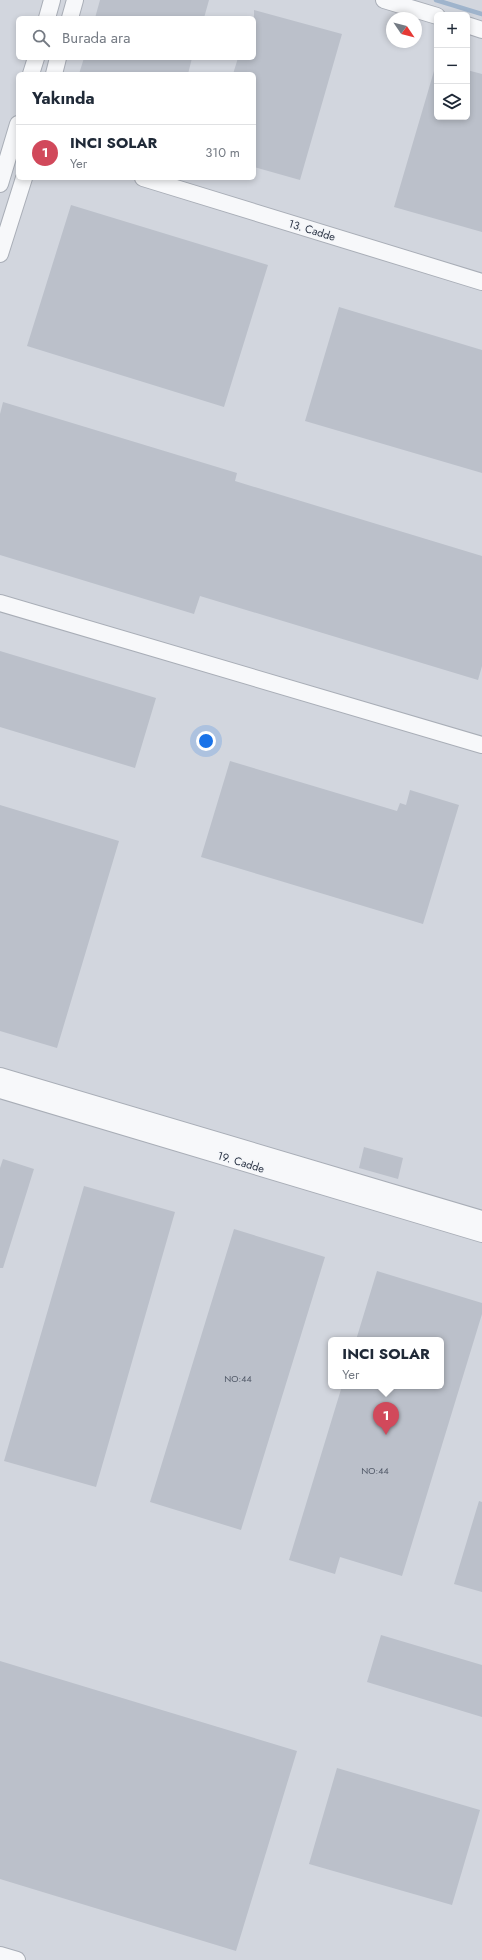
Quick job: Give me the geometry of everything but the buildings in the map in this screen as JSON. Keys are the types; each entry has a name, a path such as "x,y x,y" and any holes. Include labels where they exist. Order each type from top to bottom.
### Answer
{"lane":[{"path":"48,16 52,0"},
{"path":"71,16 75,0"},
{"path":"384,0 434,15"},
{"path":"470,26 482,30"},
{"path":"32,72 36,60"},
{"path":"54,72 58,60"},
{"path":"0,184 13,133"},
{"path":"0,254 23,180"},
{"name":"13. Cadde","path":"150,180 482,282"},
{"path":"0,603 482,745"},
{"name":"19. Cadde","path":"0,1076 482,1219"},
{"name":"19. Cadde","path":"0,1090 482,1234"},
{"path":"0,1955 17,1960"}],"shaded area":[{"path":"0,0 482,0 482,1960 0,1960"}],"waterway":[{"path":"436,0 482,14"}],"place":[{"name":"INCI SOLAR","path":"386,1435"}]}
